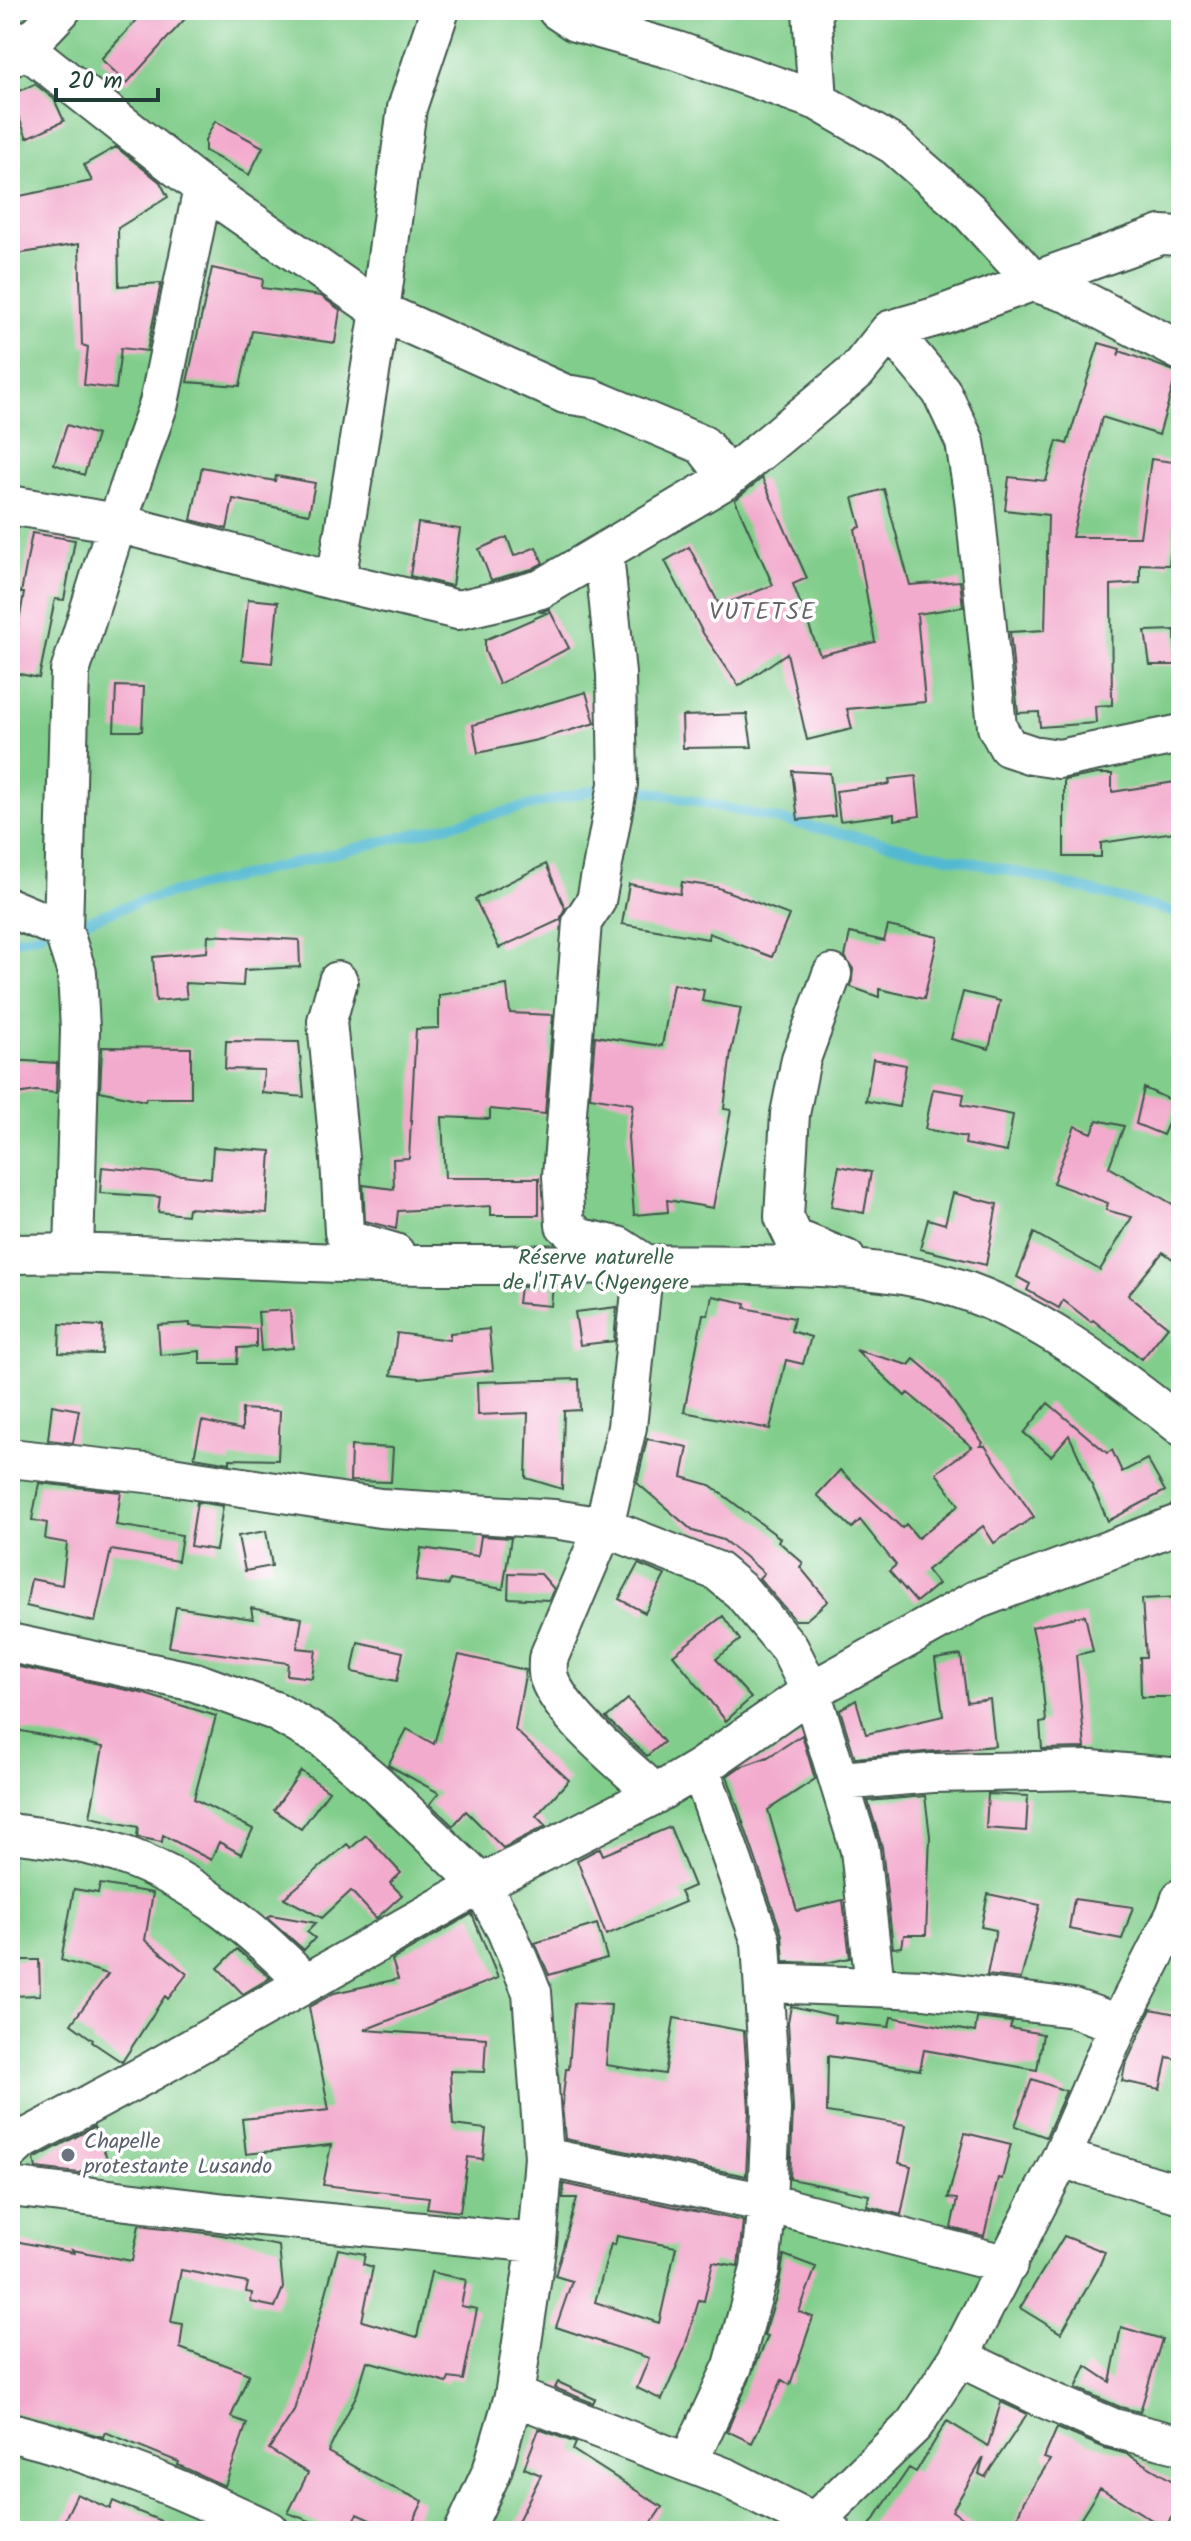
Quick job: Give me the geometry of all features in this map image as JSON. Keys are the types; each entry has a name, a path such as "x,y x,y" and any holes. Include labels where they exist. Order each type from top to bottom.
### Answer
{"street":[{"path":"61,10 15,47 203,188 380,311 565,394 591,398 703,445 725,480"},
{"path":"336,581 380,311 407,108 440,10"},
{"path":"557,10 575,22 677,51 818,101 894,145 969,211 1034,282 1070,294 1181,351"},
{"path":"812,10 818,101"},
{"path":"74,1253 80,1029 77,973 63,930 70,672 159,403 203,188"},
{"path":"10,505 117,523 458,610 541,589 725,480 857,371 890,330 935,317 1161,235 1181,236"},
{"path":"890,330 941,391 965,442 974,498 997,727 1008,747 1059,759 1181,734"},
{"path":"604,554 616,674 618,784 596,901 582,922 562,1176 565,1225 581,1238 618,1246 644,1263"},
{"path":"10,908 63,930"},
{"path":"832,974 801,1059 790,1114 784,1217 794,1238 870,1270"},
{"path":"338,981 327,1021 344,1232 351,1240 393,1253 415,1265"},
{"path":"10,1254 74,1253 415,1265 644,1263 870,1270 945,1284 1002,1304 1073,1346 1181,1426"},
{"path":"644,1263 627,1427 604,1527 548,1659 548,1676 559,1698 596,1739 656,1794"},
{"path":"10,1458 164,1475 380,1508 554,1519 604,1527 717,1571 742,1592 789,1648 811,1691 860,1850 875,1986"},
{"path":"10,2151 21,2141 148,2073 481,1884 656,1794 700,1768 811,1691 976,1600 1181,1523"},
{"path":"10,1643 195,1682 275,1711 335,1748 377,1784 481,1884 506,1930 532,1992 544,2157 537,2243 514,2396 492,2471 464,2531"},
{"path":"688,2463 733,2366 760,2269 767,2203 771,2110 761,1942 700,1768"},
{"path":"841,1781 932,1773 1091,1770 1181,1778"},
{"path":"10,1833 54,1838 128,1856 170,1875 218,1904 270,1946 305,1982"},
{"path":"514,2396 727,2478 817,2528 914,2425 959,2357 1061,2158 1119,2024 1179,1910"},
{"path":"765,1983 924,1989 1073,2008 1119,2024"},
{"path":"544,2157 767,2203 1008,2265"},
{"path":"1061,2158 1181,2194"},
{"path":"10,2187 227,2213 537,2243"},
{"path":"959,2357 1113,2428 1181,2445"},
{"path":"10,2432 96,2455 270,2531"}],"green space":[{"name":"Réserve naturelle de l'ITAV (Ngengere","path":"10,10 1181,10 1181,2531 10,2531"}],"building":[{"path":"146,10 193,10 127,83 101,59"},
{"path":"35,84 54,99 64,121 27,138 10,95"},
{"path":"215,121 263,147 249,175 205,151 205,140"},
{"path":"116,147 160,182 168,197 118,228 119,286 161,283 147,351 121,348 116,389 84,385 88,347 82,345 79,244 10,255 10,198 92,181 84,165"},
{"path":"212,268 263,279 262,288 321,296 340,310 335,343 252,331 240,386 187,382"},
{"path":"1099,343 1120,349 1118,356 1120,351 1177,372 1159,435 1102,417 1072,537 1140,537 1151,459 1181,463 1169,565 1140,564 1140,583 1111,585 1112,705 1095,706 1096,723 1040,727 1039,712 1018,713 1010,632 1045,630 1048,515 1005,510 1009,477 1046,481 1057,441 1067,444"},
{"path":"67,425 97,435 84,475 54,464"},
{"path":"202,467 275,481 276,476 315,483 309,514 233,499 227,529 191,520"},
{"path":"762,478 807,578 793,584 820,655 875,642 855,529 861,527 853,498 884,489 910,585 960,581 963,607 917,614 925,702 847,709 852,729 807,740 787,653 739,686 703,633 665,561 689,547 720,606 773,585 735,500"},
{"path":"418,523 460,529 452,586 410,576"},
{"path":"32,533 75,540 64,600 55,599 39,678 10,672"},
{"path":"507,537 514,556 536,547 543,563 491,580 479,549"},
{"path":"248,599 278,602 272,663 242,660"},
{"path":"549,609 569,648 499,684 485,651 485,640 547,613 541,612"},
{"path":"1175,630 1176,665 1150,665 1145,631"},
{"path":"116,686 144,687 142,731 114,731"},
{"path":"586,692 595,723 478,753 473,725"},
{"path":"747,714 752,747 683,748 682,716"},
{"path":"792,771 830,773 835,816 798,820"},
{"path":"1112,774 1112,792 1181,781 1181,831 1101,843 1101,857 1064,857 1064,780"},
{"path":"916,776 920,816 894,820 894,814 840,821 836,791 890,784 889,779"},
{"path":"546,864 565,908 560,920 499,948 475,899"},
{"path":"682,882 716,887 789,915 772,957 709,933 708,939 622,924 629,884 680,894"},
{"path":"888,926 938,937 924,999 879,989 879,997 851,987 853,969 845,957 850,933 884,941"},
{"path":"208,935 299,940 300,967 244,970 243,986 185,983 187,998 156,1001 153,957 207,952"},
{"path":"673,984 704,990 702,1001 741,1008 731,1052 724,1109 731,1110 713,1208 667,1200 668,1212 634,1215 628,1137 633,1104 590,1097 595,1036 662,1046"},
{"path":"507,985 510,1013 553,1015 545,1114 490,1109 490,1119 442,1117 445,1178 539,1178 539,1215 491,1215 491,1206 398,1211 396,1229 365,1221 363,1185 394,1189 393,1159 409,1158 416,1029 439,1028 439,995"},
{"path":"963,992 1000,1001 989,1049 951,1039"},
{"path":"226,1041 299,1042 304,1097 262,1093 264,1070 225,1069"},
{"path":"102,1047 191,1048 191,1098 146,1098 145,1101 100,1091"},
{"path":"873,1059 906,1065 899,1107 866,1101"},
{"path":"10,1060 57,1063 56,1093 36,1091 10,1095"},
{"path":"1144,1088 1177,1103 1163,1135 1136,1124"},
{"path":"933,1089 964,1094 962,1105 1013,1115 1007,1152 965,1144 966,1137 925,1129"},
{"path":"1097,1120 1124,1126 1109,1167 1181,1209 1181,1265 1163,1252 1128,1295 1168,1327 1142,1359 1063,1300 1059,1308 1027,1290 1030,1284 1017,1277 1034,1233 1100,1270 1132,1217 1106,1210 1108,1203 1053,1183 1075,1126 1092,1133"},
{"path":"213,1147 271,1151 267,1213 188,1208 187,1215 158,1212 160,1197 100,1193 102,1167 211,1178"},
{"path":"839,1166 871,1172 864,1213 831,1207"},
{"path":"953,1193 997,1204 986,1265 920,1249 928,1219 945,1224"},
{"path":"553,1286 551,1306 518,1303 520,1287"},
{"path":"712,1296 746,1303 745,1308 794,1318 791,1331 811,1337 803,1364 786,1360 770,1429 684,1412 703,1314 708,1315"},
{"path":"617,1307 614,1341 580,1345 575,1312"},
{"path":"290,1310 293,1348 261,1351 258,1312"},
{"path":"190,1323 190,1326 256,1329 256,1347 238,1348 237,1364 200,1364 200,1351 160,1355 158,1325"},
{"path":"60,1324 103,1326 102,1354 59,1353"},
{"path":"489,1329 493,1370 419,1378 391,1375 397,1333 450,1340 450,1333"},
{"path":"856,1350 909,1365 914,1359 928,1371 940,1383 983,1443 980,1446 985,1446 1034,1517 994,1543 983,1526 927,1570 938,1584 916,1602 889,1571 896,1565 860,1520 852,1528 817,1495 840,1470 902,1528 906,1524 918,1538 959,1505 936,1473 972,1447 908,1393 905,1396"},
{"path":"579,1379 580,1410 564,1411 562,1489 526,1478 528,1413 478,1415 477,1382"},
{"path":"1048,1403 1107,1453 1112,1450 1122,1472 1147,1459 1165,1491 1108,1521 1069,1435 1051,1456 1024,1433"},
{"path":"52,1405 79,1410 73,1443 48,1440"},
{"path":"242,1409 280,1411 278,1460 230,1459 230,1463 194,1457 202,1421 242,1430"},
{"path":"647,1439 688,1447 682,1477 710,1485 780,1538 778,1541 803,1563 800,1567 828,1601 806,1620 795,1620 759,1578 764,1573 723,1540 693,1531 637,1483"},
{"path":"351,1446 393,1448 391,1482 350,1481"},
{"path":"39,1483 121,1492 116,1525 182,1535 178,1561 111,1550 95,1622 26,1606 31,1579 62,1585 67,1543 45,1539 47,1523 32,1520"},
{"path":"197,1502 223,1506 216,1550 190,1546"},
{"path":"266,1531 272,1566 245,1571 238,1536"},
{"path":"481,1536 511,1538 503,1589 450,1580 449,1585 416,1581 421,1548 478,1556"},
{"path":"638,1564 665,1575 645,1613 619,1599"},
{"path":"509,1573 541,1574 554,1589 549,1600 508,1598"},
{"path":"1181,1597 1181,1697 1141,1697 1140,1657 1146,1657 1142,1599"},
{"path":"176,1607 253,1619 251,1608 302,1618 297,1648 316,1650 312,1678 287,1675 288,1663 169,1647"},
{"path":"1085,1615 1093,1651 1076,1655 1085,1748 1042,1749 1040,1723 1046,1722 1041,1668 1032,1627"},
{"path":"723,1616 740,1640 716,1659 751,1698 726,1721 673,1655"},
{"path":"358,1642 403,1652 397,1681 352,1672"},
{"path":"459,1655 526,1670 515,1730 569,1780 536,1816 546,1826 503,1848 466,1811 453,1826 430,1804 439,1793 388,1765 407,1729 434,1744"},
{"path":"961,1655 967,1702 990,1699 995,1746 855,1758 840,1710 856,1700 866,1734 943,1716 935,1659"},
{"path":"10,1665 141,1693 216,1716 194,1799 253,1829 241,1854 219,1842 211,1860 163,1835 162,1842 137,1837 138,1827 90,1817 103,1747 16,1730 17,1719 10,1718"},
{"path":"628,1699 664,1742 647,1756 606,1718"},
{"path":"802,1735 815,1779 768,1810 797,1911 843,1900 850,1958 826,1963 784,1962 782,1935 727,1776 740,1767 768,1757"},
{"path":"301,1771 329,1791 301,1829 274,1810"},
{"path":"988,1794 1028,1796 1026,1831 986,1828"},
{"path":"925,1796 930,1836 926,1935 904,1935 902,1947 893,1948 882,1847 868,1801"},
{"path":"670,1827 694,1886 680,1892 685,1902 606,1935 577,1860 600,1848 603,1855"},
{"path":"366,1835 401,1873 390,1883 402,1895 378,1917 351,1891 322,1918 284,1898 347,1844 351,1848"},
{"path":"100,1884 153,1893 145,1940 187,1974 168,1999 165,1996 122,2062 71,2024 108,1974 61,1960 74,1889 98,1893"},
{"path":"988,1894 1040,1905 1021,1979 987,1975 996,1930 981,1927"},
{"path":"1074,1899 1133,1907 1122,1939 1069,1929"},
{"path":"472,1914 498,1978 364,2030 486,2038 484,2072 450,2071 453,2125 486,2129 483,2159 468,2157 460,2212 427,2208 429,2197 323,2185 331,2145 246,2154 242,2119 329,2110 309,2007 334,1993 398,1979 392,1960"},
{"path":"271,1915 316,1923 307,1932 315,1938 304,1950 268,1918"},
{"path":"597,1924 607,1958 549,1975 535,1943"},
{"path":"237,1949 270,1978 243,1994 218,1968"},
{"path":"10,1960 39,1960 40,1995 10,1996"},
{"path":"574,2003 611,2005 606,2065 665,2074 674,2018 744,2031 749,2110 746,2176 565,2139 562,2105 566,2069 569,2069"},
{"path":"791,2006 835,2016 834,2022 889,2027 891,2017 975,2032 977,2018 1012,2022 1010,2028 1043,2034 1037,2070 924,2050 920,2070 828,2056 827,2112 906,2125 899,2163 911,2166 901,2215 867,2206 869,2195 790,2179 793,2109 788,2022"},
{"path":"1151,2009 1181,2015 1181,2060 1167,2057 1160,2089 1122,2081 1125,2066"},
{"path":"1032,2079 1066,2091 1046,2137 1015,2126"},
{"name":"Chapelle protestante Lusando","path":"94,2127 108,2160 79,2173 36,2168 34,2159"},
{"path":"965,2133 1011,2144 1002,2179 998,2178 984,2236 951,2228 957,2199 948,2198"},
{"path":"564,2184 743,2221 738,2266 713,2262 704,2301 699,2300 684,2350 662,2400 637,2388 649,2358 556,2327 572,2281 555,2276 577,2198 563,2198","holes":["617,2236 676,2247 659,2323 595,2302 611,2244 615,2245"]},
{"path":"139,2225 222,2235 279,2246 283,2288 275,2307 251,2302 252,2293 246,2292 248,2283 181,2270 171,2322 183,2324 180,2348 249,2374 231,2417 247,2423 225,2486 178,2465 179,2462 105,2432 103,2437 10,2411 10,2240 132,2261"},
{"path":"1064,2236 1105,2252 1061,2333 1020,2308"},
{"path":"338,2249 365,2254 363,2264 373,2267 362,2321 417,2337 431,2272 466,2280 461,2306 477,2309 463,2380 449,2378 447,2383 367,2361 357,2394 328,2452 423,2501 409,2531 394,2531 357,2514 351,2531 337,2531 288,2513 308,2473 269,2449 294,2411"},
{"path":"784,2255 816,2267 799,2312 813,2317 790,2385 782,2380 752,2443 727,2431 768,2336 764,2335 777,2294"},
{"path":"1121,2327 1162,2339 1140,2412 1076,2388 1086,2366 1110,2382"},
{"path":"558,2382 595,2399 593,2403 555,2388"},
{"path":"1001,2402 1027,2414 985,2477 979,2474 984,2457 952,2511 982,2531 866,2531 909,2468 916,2472 947,2421 988,2446"},
{"path":"1057,2428 1127,2454 1181,2486 1181,2502 1165,2528 1100,2488 1073,2531 1011,2531 1024,2501 1050,2460 1044,2458"},
{"path":"539,2429 576,2443 573,2450 662,2507 646,2531 513,2531 541,2475 524,2468"},
{"path":"77,2494 110,2509 113,2501 185,2531 59,2531"}],"waterway":[{"path":"72,926 147,899 610,786"},
{"path":"626,786 1025,874 1181,914"},
{"path":"10,941 41,934"}],"place":[{"name":"Chapelle protestante Lusando","path":"68,2155"}],"district":[{"name":"VUTETSE","path":"763,612"}]}
